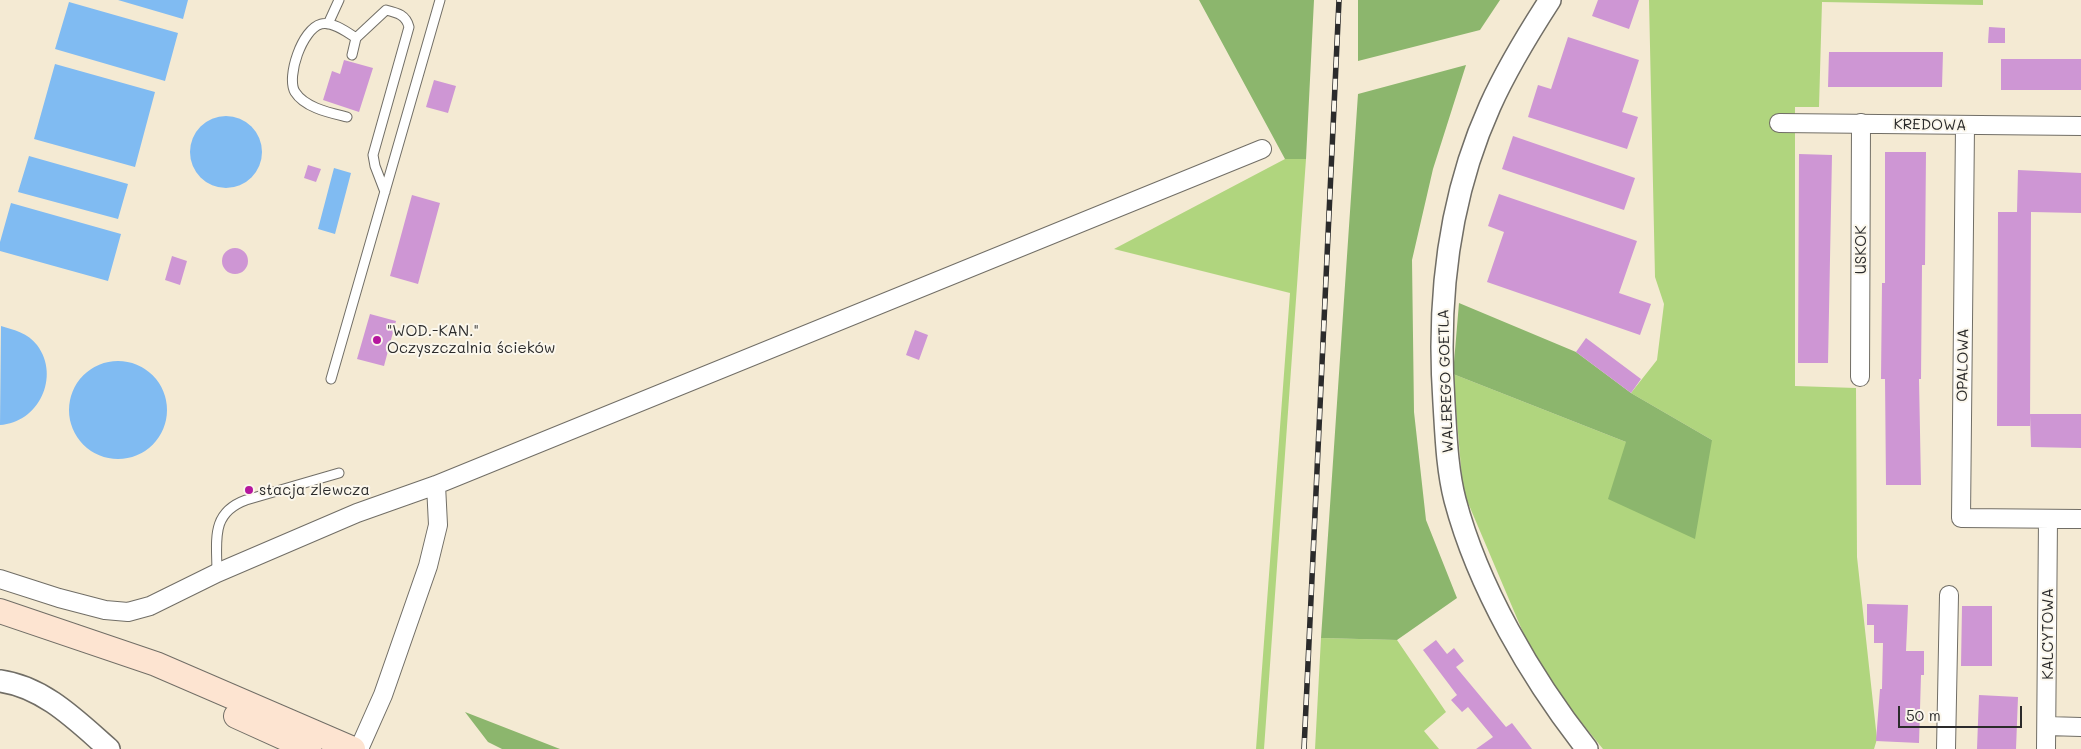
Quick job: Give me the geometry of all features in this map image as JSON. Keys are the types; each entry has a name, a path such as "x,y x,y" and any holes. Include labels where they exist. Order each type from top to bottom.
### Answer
{"main road":[{"path":"0,611 156,664 353,749"},
{"path":"61,633 134,670 309,749"}],"street":[{"name":"WALEREGO GOETLA","path":"1550,0 1514,57 1490,105 1466,170 1452,225 1446,277 1441,327 1443,390 1448,451 1455,499 1469,541 1512,637 1541,687 1587,749"},
{"name":"KREDOWA","path":"1779,123 2081,126"},
{"name":"USKOK","path":"1860,377 1861,123"},
{"name":"OPALOWA","path":"1965,126 1961,518 2048,519"},
{"path":"0,579 59,598 105,610 128,612 150,606 217,573 358,513 436,485 1262,149"},
{"path":"359,749 379,704 428,566 438,525 436,485"},
{"path":"2048,519 2081,519"},
{"name":"KALCYTOWA","path":"2046,749 2048,519"},
{"path":"1946,749 1949,595"},
{"path":"0,681 44,696 73,717 109,749"},
{"path":"2047,726 2081,727"}],"lane":[{"path":"328,24 339,0"},
{"path":"331,380 440,0"},
{"path":"352,55 356,38 386,10 402,15 407,20 409,27 373,155 385,192"},
{"path":"347,117 326,112 309,104 294,91 293,84 299,48 314,28 321,24 328,24 356,38"},
{"path":"217,573 218,530 221,519 232,506 246,500 339,473"}],"green space":[{"path":"1199,0 1314,0 1306,159 1285,159"},
{"path":"1358,0 1500,0 1480,30 1358,61"},
{"path":"1649,0 1983,0 1983,5 1822,2 1819,107 1795,107 1795,386 1856,388 1857,557 1877,739 1874,749 1603,749 1539,670 1463,491 1453,374 1626,442 1712,440 1631,393 1657,360 1664,304 1655,277"},
{"path":"1466,65 1433,169 1412,260 1414,412 1426,520 1457,598 1397,640 1321,638 1358,94"},
{"path":"1285,159 1306,159 1264,749 1256,749 1290,293 1114,249"},
{"path":"1459,303 1576,352 1631,393 1712,440 1695,539 1608,499 1626,442 1453,374"},
{"path":"1321,638 1397,640 1446,712 1424,731 1439,749 1315,749"},
{"path":"465,712 560,749 502,749 488,742"}],"water":[{"path":"118,0 188,0 183,19"},
{"path":"69,2 178,33 165,81 55,49"},
{"path":"55,64 155,92 135,167 34,139"},
{"path":"226,116 246,122 256,132 262,152 256,172 246,182 226,188 206,182 196,172 190,152 196,132 206,122"},
{"path":"29,156 128,184 118,219 18,192"},
{"path":"334,168 351,173 335,234 318,229"},
{"path":"11,203 121,234 108,281 0,251 0,242"},
{"path":"1,326 20,332 33,341 44,358 47,371 46,384 42,396 35,407 25,416 13,422 0,425"},
{"path":"118,361 137,364 153,375 164,391 167,410 164,429 153,445 137,456 118,459 99,456 83,445 72,429 69,410 72,391 83,375 99,364"}],"building":[{"path":"1598,0 1639,0 1629,29 1592,16"},
{"path":"1989,27 2005,28 2005,43 1988,43"},
{"path":"1568,37 1639,60 1622,112 1638,117 1627,149 1528,117 1538,85 1551,89"},
{"path":"1829,52 1943,52 1942,87 1828,87"},
{"path":"2001,59 2081,59 2081,90 2001,90"},
{"path":"344,60 373,68 359,112 323,100 332,71 340,74"},
{"path":"434,80 456,86 448,113 426,107"},
{"path":"1513,136 1635,178 1624,210 1502,169"},
{"path":"1885,152 1926,152 1925,265 1922,265 1921,379 1919,379 1921,485 1886,485 1885,379 1881,379 1882,283 1885,283"},
{"path":"1799,154 1832,155 1828,363 1798,363"},
{"path":"308,165 321,169 316,182 304,178"},
{"path":"2018,170 2081,173 2081,213 2031,212 2030,426 1997,426 1998,212 2017,212"},
{"path":"1499,194 1637,241 1619,293 1651,304 1640,335 1487,282 1504,232 1488,226"},
{"path":"412,195 440,203 418,284 390,276"},
{"path":"235,248 244,252 248,261 244,270 235,274 226,270 222,261 226,252"},
{"path":"172,256 187,261 180,285 165,280"},
{"name":"\"WOD.-KAN.\" Oczyszczalnia ścieków","path":"370,314 396,321 384,366 357,359"},
{"path":"915,330 928,335 919,360 906,355"},
{"path":"1586,338 1641,379 1631,393 1576,352"},
{"path":"2030,414 2081,414 2081,448 2031,447"},
{"path":"1867,604 1908,605 1906,651 1924,651 1924,675 1921,675 1919,743 1876,741 1880,689 1882,689 1883,643 1874,643 1874,625 1867,625"},
{"path":"1962,606 1992,606 1992,666 1961,666"},
{"path":"1436,640 1447,654 1454,648 1464,661 1456,667 1506,727 1512,723 1532,749 1476,749 1493,737 1468,707 1462,712 1451,700 1457,695 1423,650"},
{"path":"1979,695 2018,697 2016,749 1977,749"}],"railway":[{"path":"1304,749 1339,0"}],"place":[{"name":"\"WOD.-KAN.\" Oczyszczalnia ścieków","path":"377,340"},
{"name":"stacja zlewcza","path":"249,490"}]}
